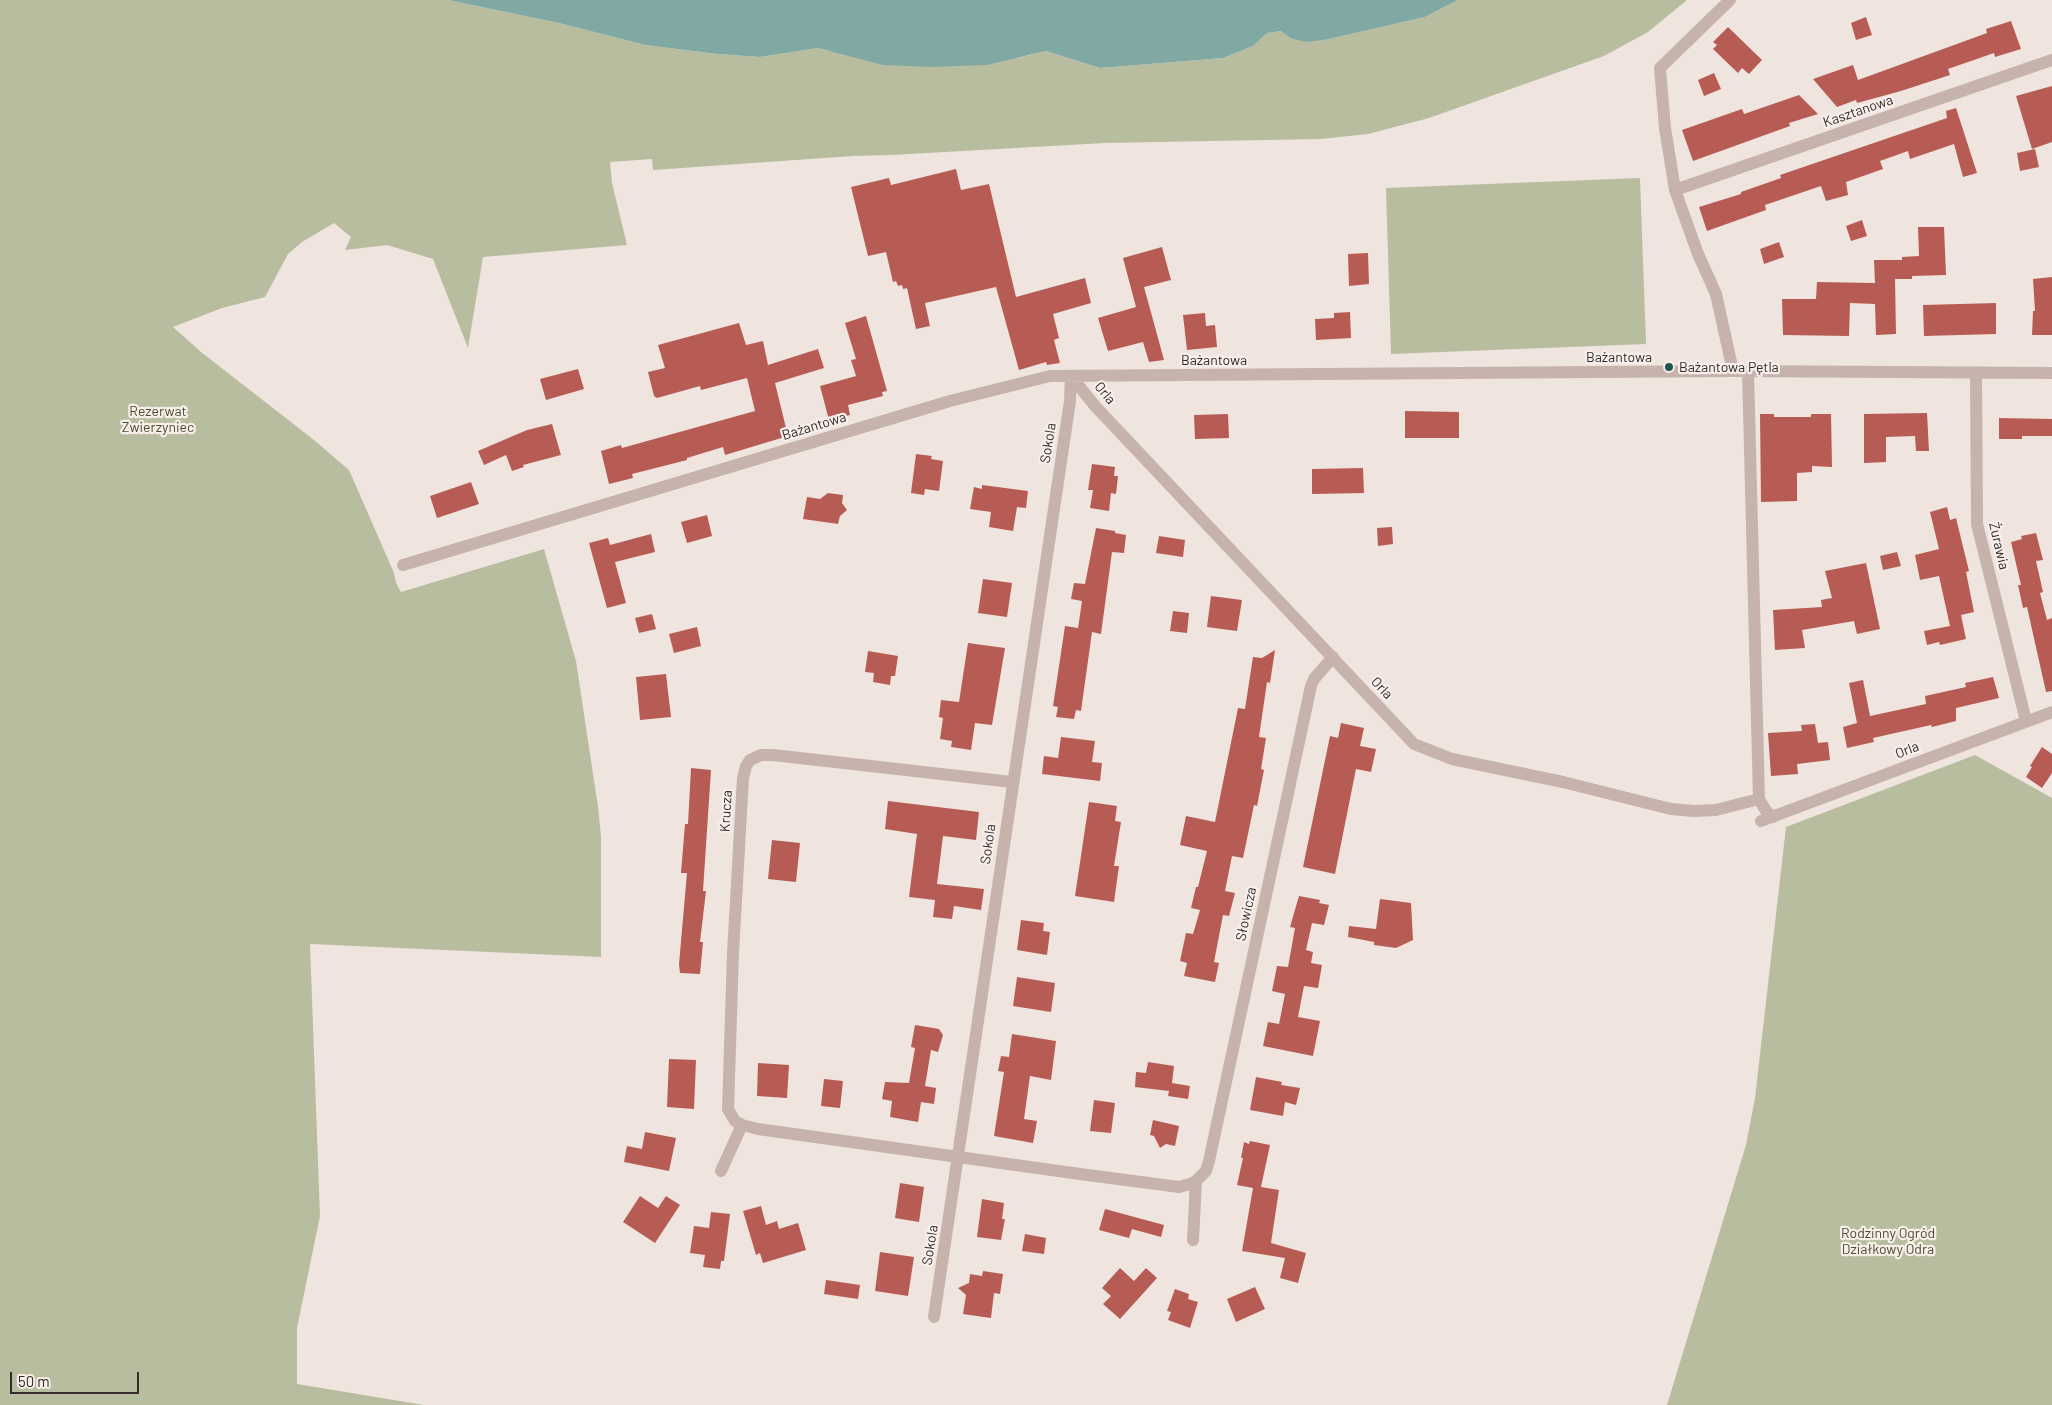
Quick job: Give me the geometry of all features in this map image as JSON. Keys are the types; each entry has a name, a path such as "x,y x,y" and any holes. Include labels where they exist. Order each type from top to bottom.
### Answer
{"street":[{"path":"1730,0 1660,68 1665,128 1675,190 1698,254 1716,294 1733,372"},
{"name":"Kasztanowa","path":"1675,190 2052,60"},
{"path":"1748,371 1759,798"},
{"name":"Bażantowa","path":"404,564 950,401 1046,377 1748,371 2052,373"},
{"name":"Żurawia","path":"1976,373 1978,524 2026,721"},
{"name":"Orla","path":"1071,376 1095,406 1414,744 1452,759 1563,782 1671,809 1693,811 1716,810 1759,798 1766,811 1767,819 2052,712"},
{"name":"Sokola","path":"934,1317 1070,401 1071,376"},
{"name":"Słowicza","path":"1196,1181 1206,1171 1211,1154 1311,686 1314,679 1333,657"},
{"name":"Krucza","path":"742,1125 731,1115 726,1102 743,778 750,760 761,755 773,755 1012,782"},
{"path":"721,1171 742,1125 758,1129 1179,1187 1196,1181 1194,1240"}],"green space":[{"name":"Rezerwat Zwierzyniec","path":"0,0 448,0 559,23 645,45 717,54 760,57 818,48 829,51 1018,58 1046,51 1100,68 1223,58 1253,46 1267,33 1281,31 1290,38 1329,39 1425,17 1458,0 1687,0 1648,32 1604,56 1429,118 1368,134 1321,139 1104,143 853,156 653,170 652,159 610,162 612,183 627,245 483,257 468,348 433,259 387,245 345,250 351,237 334,223 302,242 288,254 265,297 222,308 173,327 201,352 314,440 349,470 401,592 544,549 576,661 598,807 601,837 601,957 310,944 320,1216 297,1328 297,1384 424,1405 0,1405"},
{"path":"1640,178 1646,344 1391,354 1386,188"},
{"name":"Rodzinny Ogród Działkowy Odra","path":"1975,755 2052,798 2052,1405 1667,1405 1746,1145 1755,1098 1786,827"}],"water":[{"path":"448,0 1458,0 1425,17 1329,39 1306,42 1290,38 1281,31 1267,33 1253,46 1223,58 1100,68 1046,51 987,65 931,67 883,65 818,48 760,57 717,54 645,45 559,23"}],"building":[{"path":"1866,17 1872,35 1856,40 1851,23"},
{"path":"2011,21 2021,49 1995,57 1994,53 1948,69 1950,75 1901,91 1857,103 1856,100 1837,107 1813,79 1853,65 1858,80 1987,33 1986,29"},
{"path":"1728,27 1762,60 1749,74 1742,68 1738,73 1713,49 1717,45 1713,42"},
{"path":"1714,73 1721,89 1704,96 1698,80"},
{"path":"2052,86 2052,142 2032,149 2016,96"},
{"path":"1799,95 1818,114 1789,123 1790,126 1693,161 1682,130 1742,109 1744,114"},
{"path":"1956,108 1977,173 1963,177 1954,144 1910,159 1908,151 1880,161 1883,169 1846,182 1848,195 1826,201 1821,186 1765,205 1766,210 1707,231 1699,207 1741,194 1741,192 1781,178 1780,175 1947,118 1946,111"},
{"path":"2035,149 2039,167 2020,171 2017,153"},
{"path":"956,169 961,190 989,184 1016,297 1085,278 1091,303 1053,314 1059,338 1054,340 1060,363 1047,365 1046,362 1019,370 996,287 925,303 930,326 916,329 907,288 903,289 902,285 898,286 896,281 893,282 886,252 868,256 851,187 889,178 891,185"},
{"path":"1862,220 1867,236 1851,241 1846,226"},
{"path":"1918,227 1944,227 1946,275 1912,276 1912,279 1895,279 1896,334 1876,335 1875,304 1850,303 1849,336 1783,335 1782,299 1816,299 1817,282 1875,283 1874,260 1902,260 1902,257 1919,256"},
{"path":"1779,242 1784,257 1764,264 1760,249"},
{"path":"1162,247 1171,280 1144,287 1164,360 1149,362 1143,342 1108,351 1098,318 1136,307 1123,258"},
{"path":"1368,253 1369,284 1349,286 1348,254"},
{"path":"2052,277 2052,335 2032,335 2033,311 2035,311 2033,279"},
{"path":"1996,303 1996,334 1924,336 1923,305"},
{"path":"1350,312 1351,338 1316,340 1315,319 1334,318 1334,313"},
{"path":"1205,313 1206,326 1215,325 1217,347 1187,350 1183,315"},
{"path":"866,316 887,391 882,392 883,396 848,405 850,415 829,420 820,386 856,376 851,360 856,359 845,323"},
{"path":"739,323 746,345 763,341 768,365 818,349 824,368 775,383 788,436 725,455 723,447 687,458 687,460 632,474 633,478 609,484 601,451 621,445 622,448 755,411 747,378 701,390 700,386 657,398 654,396 648,372 665,368 658,345"},
{"path":"578,369 584,389 546,400 540,379"},
{"path":"1405,411 1459,412 1459,438 1405,438"},
{"path":"1927,413 1929,451 1916,451 1915,436 1886,437 1886,462 1864,463 1864,414"},
{"path":"1228,414 1229,438 1195,439 1194,415"},
{"path":"1760,414 1774,414 1774,417 1811,417 1811,414 1831,414 1832,467 1812,466 1812,472 1797,473 1797,501 1761,502"},
{"path":"1999,418 2052,419 2052,436 2022,436 2022,439 1999,439"},
{"path":"552,424 561,455 523,465 524,467 512,471 506,455 484,465 478,451 527,430"},
{"path":"916,454 932,456 931,459 943,461 939,491 925,489 924,495 911,493"},
{"path":"1092,464 1115,467 1114,476 1118,476 1116,494 1111,493 1109,511 1090,508 1093,490 1088,490"},
{"path":"1363,468 1364,493 1312,494 1312,469"},
{"path":"471,482 479,504 437,518 430,496"},
{"path":"982,485 1028,491 1026,508 1017,507 1013,531 989,527 991,512 970,509 974,487 982,489"},
{"path":"828,493 843,495 842,503 847,510 840,516 838,524 803,519 807,497 820,499"},
{"path":"1947,507 1950,520 1956,518 1969,571 1966,572 1974,612 1961,615 1966,639 1940,645 1939,642 1927,645 1924,631 1950,626 1939,576 1920,580 1915,555 1939,549 1930,512"},
{"path":"707,515 712,536 687,543 681,522"},
{"path":"1392,527 1393,544 1378,546 1377,528"},
{"path":"1096,528 1126,535 1124,553 1112,552 1101,634 1092,632 1081,711 1076,710 1074,719 1056,717 1058,707 1053,706 1065,626 1078,628 1082,601 1071,599 1074,583 1085,584"},
{"path":"2036,533 2043,560 2036,561 2043,592 2040,593 2047,620 2052,618 2052,691 2046,692 2027,607 2023,608 2018,585 2021,585 2011,542 2022,539 2021,536"},
{"path":"651,534 655,552 615,562 626,603 607,608 589,543 608,538 610,545"},
{"path":"1159,536 1185,540 1183,557 1156,553"},
{"path":"1897,552 1901,566 1883,570 1880,556"},
{"path":"1866,563 1880,629 1857,634 1854,621 1802,630 1805,648 1775,650 1773,610 1822,607 1821,600 1832,598 1825,571"},
{"path":"983,579 1012,583 1007,617 978,613"},
{"path":"1211,596 1242,600 1237,631 1207,627"},
{"path":"1173,611 1189,613 1187,633 1170,631"},
{"path":"652,614 656,629 639,633 635,618"},
{"path":"697,627 701,646 674,653 669,634"},
{"path":"968,643 1005,648 992,725 975,723 971,750 951,747 952,741 940,739 943,718 939,717 941,700 959,702"},
{"path":"1275,650 1270,683 1267,682 1259,737 1266,738 1261,769 1264,770 1257,806 1254,805 1243,858 1232,856 1225,891 1235,893 1229,916 1223,915 1214,962 1219,963 1215,982 1184,976 1187,963 1180,961 1186,933 1193,934 1200,910 1191,908 1207,851 1180,845 1186,816 1215,822 1238,708 1245,709 1253,657 1262,658"},
{"path":"868,651 898,656 895,676 891,676 890,685 873,682 874,673 865,672"},
{"path":"666,674 671,717 640,720 636,677"},
{"path":"1993,677 1999,698 1956,708 1956,721 1873,738 1874,742 1847,748 1843,727 1857,723 1849,683 1863,680 1870,716 1926,704 1925,696 1966,687 1965,683"},
{"path":"1341,723 1364,728 1360,746 1376,749 1371,772 1356,769 1335,874 1303,867 1330,736 1338,738"},
{"path":"1815,724 1818,743 1828,742 1830,760 1797,764 1798,774 1771,776 1768,733 1802,731 1801,725"},
{"path":"1061,737 1095,741 1092,762 1102,763 1100,781 1042,774 1044,756 1058,758"},
{"path":"2042,747 2052,754 2052,773 2042,788 2026,777 2032,767 2030,766"},
{"path":"691,768 711,770 703,891 706,891 700,942 703,942 700,974 680,973 679,964 687,873 681,873 685,824 688,824"},
{"path":"888,801 979,812 976,840 943,836 937,884 984,889 981,910 954,906 952,919 933,917 935,900 909,897 917,834 885,829"},
{"path":"1089,802 1117,806 1115,821 1121,822 1114,866 1119,866 1114,902 1075,896"},
{"path":"772,840 800,843 796,882 768,879"},
{"path":"1299,896 1320,900 1319,903 1329,905 1324,925 1312,923 1306,950 1313,952 1311,963 1322,965 1318,988 1304,986 1298,1017 1320,1021 1313,1056 1263,1046 1268,1022 1279,1024 1285,994 1272,991 1277,966 1288,967 1295,928 1290,927"},
{"path":"1380,899 1411,903 1413,940 1396,948 1374,945 1374,942 1348,937 1349,926 1376,929"},
{"path":"1021,920 1044,923 1043,931 1050,932 1047,955 1017,950"},
{"path":"1017,977 1055,983 1051,1012 1013,1006"},
{"path":"915,1025 939,1029 943,1035 938,1052 931,1050 925,1086 936,1088 934,1104 921,1102 918,1122 890,1117 892,1101 882,1099 885,1082 909,1083 915,1048 911,1047"},
{"path":"1012,1034 1056,1041 1051,1080 1030,1076 1024,1119 1037,1121 1033,1143 994,1136 1004,1072 998,1071 1001,1056 1009,1057"},
{"path":"669,1059 696,1060 694,1109 667,1107"},
{"path":"1148,1062 1174,1066 1172,1083 1190,1086 1188,1099 1168,1096 1169,1091 1135,1087 1136,1072 1146,1073"},
{"path":"758,1063 789,1065 787,1098 757,1096"},
{"path":"1256,1077 1282,1082 1281,1085 1300,1088 1296,1105 1285,1102 1283,1116 1250,1110"},
{"path":"824,1079 843,1081 840,1108 821,1106"},
{"path":"1094,1100 1115,1103 1111,1133 1090,1131"},
{"path":"1153,1120 1179,1126 1175,1146 1166,1144 1160,1148 1154,1136 1150,1135"},
{"path":"645,1132 676,1138 669,1171 624,1162 627,1146 642,1149"},
{"path":"1250,1141 1270,1145 1261,1187 1279,1190 1271,1243 1306,1253 1298,1283 1280,1278 1285,1258 1242,1251 1253,1188 1237,1185 1243,1158 1241,1158 1244,1142 1249,1144"},
{"path":"900,1183 924,1187 919,1222 895,1218"},
{"path":"640,1196 658,1208 666,1196 680,1205 655,1243 623,1222"},
{"path":"982,1199 1004,1203 1002,1219 1005,1219 1001,1240 977,1237"},
{"path":"761,1206 766,1225 777,1221 779,1229 798,1223 806,1250 763,1263 760,1253 756,1255 743,1211"},
{"path":"1105,1209 1164,1225 1161,1237 1132,1229 1129,1238 1099,1230"},
{"path":"711,1212 730,1214 724,1261 721,1261 720,1269 703,1267 705,1255 690,1253 694,1226 709,1228"},
{"path":"1025,1234 1046,1238 1044,1254 1022,1251"},
{"path":"880,1252 914,1257 908,1296 875,1291"},
{"path":"1120,1268 1134,1281 1146,1268 1157,1278 1120,1319 1103,1304 1111,1296 1102,1288"},
{"path":"983,1271 1003,1274 1000,1294 994,1293 991,1318 963,1314 966,1295 958,1288 969,1283 970,1274 982,1276"},
{"path":"826,1280 860,1285 858,1299 824,1294"},
{"path":"1255,1287 1265,1309 1236,1322 1227,1299"},
{"path":"1175,1289 1189,1294 1188,1299 1198,1302 1190,1328 1168,1320 1171,1312 1167,1311"}],"place":[{"name":"Bażantowa Pętla","path":"1669,367"}]}
